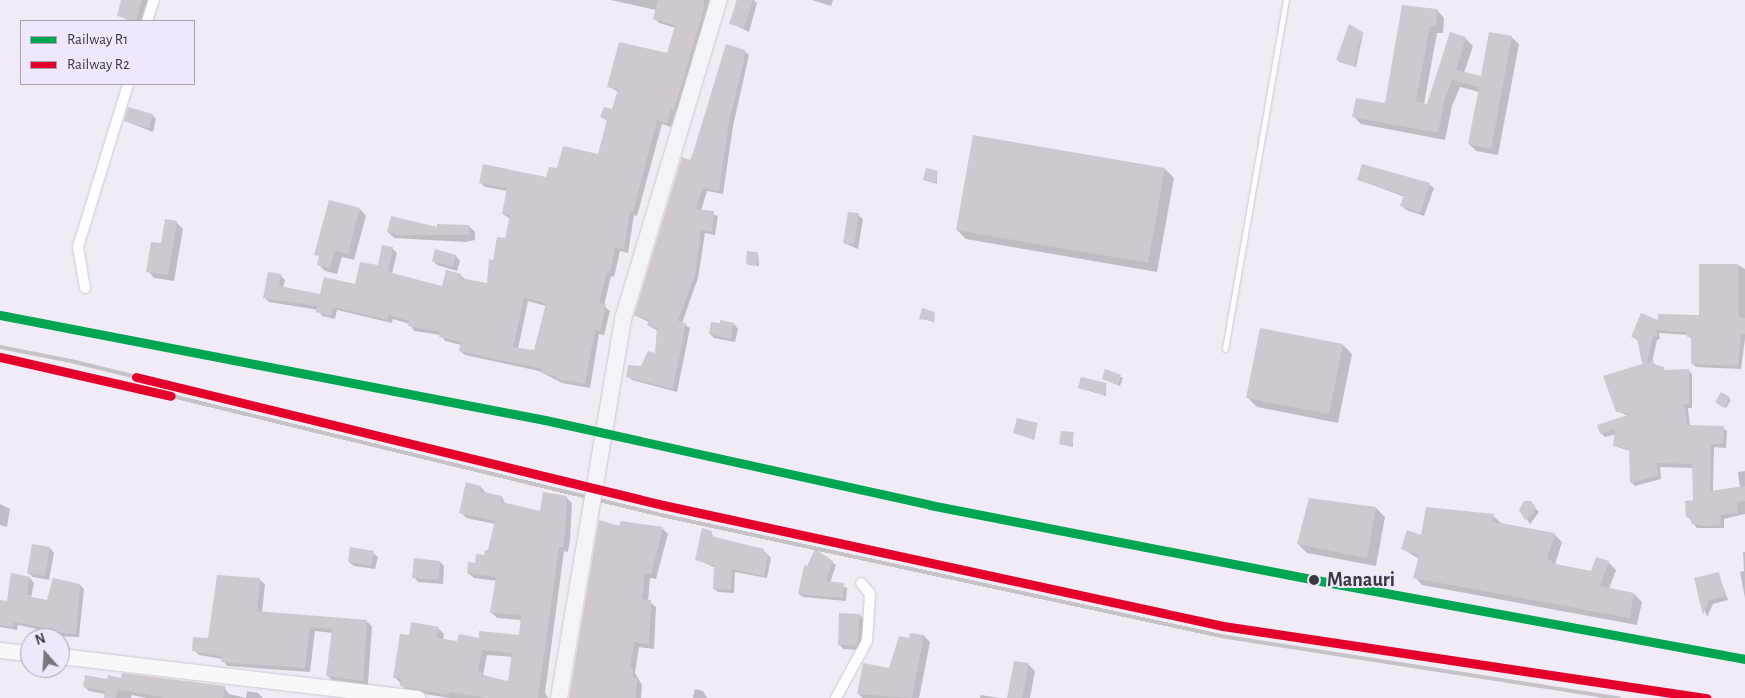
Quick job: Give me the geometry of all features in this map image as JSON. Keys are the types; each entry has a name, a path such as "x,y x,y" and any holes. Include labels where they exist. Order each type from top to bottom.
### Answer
{"main road":[{"path":"560,698 624,319 719,0"}],"street":[{"path":"147,20 154,0"},
{"path":"85,288 78,247 128,85"},
{"path":"836,698 867,641 870,594 861,582"},
{"path":"0,650 20,652"},
{"path":"70,657 418,698"}],"lane":[{"path":"1225,348 1286,0"}],"building":[{"path":"121,0 142,0 136,20 117,16"},
{"path":"658,0 704,0 704,8 674,110 671,109 667,124 657,120 633,212 630,211 624,249 615,247 610,273 607,272 599,303 606,305 600,331 595,330 585,384 556,379 556,376 541,373 542,369 459,351 461,342 439,337 440,332 408,326 409,321 389,315 387,320 333,307 331,316 316,312 317,306 263,298 268,272 281,274 279,286 320,294 324,277 355,284 360,262 378,265 382,245 393,247 388,272 442,286 446,270 461,274 460,278 487,283 489,259 493,260 497,237 505,238 510,215 502,214 507,188 479,183 483,164 546,177 549,167 557,168 563,146 598,154 607,120 600,117 604,107 612,109 618,89 607,87 619,42 667,53 675,25 653,19","holes":["524,298 546,303 534,350 513,347"]},
{"path":"737,0 753,0 744,28 729,24"},
{"path":"1402,5 1437,9 1436,26 1430,26 1416,101 1427,104 1450,32 1466,37 1456,70 1481,76 1489,32 1512,36 1491,149 1468,144 1479,87 1452,80 1445,98 1438,133 1352,117 1356,98 1385,103"},
{"path":"1349,24 1364,33 1356,47 1360,48 1354,66 1336,60"},
{"path":"726,44 745,50 744,60 729,122 719,191 703,188 696,209 714,211 712,232 701,230 695,274 678,321 686,323 673,389 626,377 628,365 641,366 648,351 655,353 657,328 647,326 649,319 634,316 682,157 690,160 693,153"},
{"path":"128,107 153,114 149,128 124,121"},
{"path":"973,135 1165,168 1148,263 956,230"},
{"path":"1362,164 1430,183 1420,213 1400,206 1404,195 1357,180"},
{"path":"926,168 938,171 935,183 923,180"},
{"path":"329,200 360,208 348,254 335,251 330,268 317,265 319,256 314,255"},
{"path":"848,212 859,213 854,245 843,243"},
{"path":"391,216 437,227 437,224 469,225 469,235 399,235 387,232"},
{"path":"165,219 177,221 168,275 146,272 151,242 161,243"},
{"path":"435,249 456,255 453,267 432,261"},
{"path":"747,251 758,252 757,265 746,264"},
{"path":"1699,264 1738,264 1739,317 1745,318 1745,334 1741,334 1738,366 1691,364 1691,337 1687,337 1687,332 1656,330 1657,336 1653,337 1647,363 1654,360 1653,364 1664,367 1664,370 1689,369 1689,404 1684,404 1687,425 1724,426 1723,444 1711,444 1710,491 1745,486 1745,501 1737,502 1738,513 1720,515 1721,525 1705,526 1692,524 1689,517 1686,517 1685,501 1693,500 1692,464 1657,463 1658,476 1630,483 1629,449 1613,446 1615,429 1600,434 1597,425 1631,414 1616,412 1603,376 1642,364 1637,338 1631,337 1641,313 1658,320 1658,314 1699,315"},
{"path":"922,308 935,312 933,321 919,319"},
{"path":"720,320 734,323 731,339 709,334 711,322 720,323"},
{"path":"1260,328 1343,344 1329,414 1246,398"},
{"path":"1105,369 1121,375 1118,385 1102,379"},
{"path":"1081,377 1107,383 1104,395 1078,388"},
{"path":"1721,392 1730,397 1724,408 1715,402"},
{"path":"1017,418 1038,423 1032,439 1013,433"},
{"path":"1061,431 1074,432 1072,446 1059,444"},
{"path":"466,482 481,486 480,491 502,496 501,502 540,511 543,492 567,496 565,534 563,547 559,547 538,698 487,698 449,692 449,695 400,686 401,678 393,678 400,634 409,635 411,622 439,627 437,638 457,641 459,634 479,638 479,631 519,635 521,615 490,613 496,577 467,573 468,562 475,563 476,554 484,555 485,550 488,550 495,521 459,513","holes":["482,650 512,653 508,681 482,676 482,672 478,671"]},
{"path":"1309,498 1376,507 1367,558 1297,544"},
{"path":"1524,501 1531,501 1535,506 1534,513 1525,520 1519,510"},
{"path":"1426,507 1494,514 1493,522 1555,533 1547,559 1552,560 1551,563 1591,571 1596,557 1609,561 1600,586 1634,593 1630,618 1413,578 1419,555 1401,549 1407,530 1421,535"},
{"path":"599,520 619,526 621,521 663,527 651,574 645,573 642,599 651,600 649,644 634,642 630,668 633,669 633,678 637,678 636,698 569,698"},
{"path":"702,528 712,531 711,536 764,549 763,553 768,554 764,576 732,569 731,590 713,589 714,566 695,560"},
{"path":"32,544 50,547 45,576 27,573"},
{"path":"350,547 374,551 371,566 348,562"},
{"path":"815,549 833,561 826,581 844,583 843,598 798,594 804,565 807,566"},
{"path":"414,558 440,561 439,580 412,578"},
{"path":"1719,572 1725,596 1709,600 1703,615 1694,578"},
{"path":"11,573 30,577 27,596 47,600 53,578 80,584 76,634 70,634 70,628 40,628 14,622 13,627 0,625 0,600 7,601"},
{"path":"217,575 260,578 257,611 367,620 363,681 326,676 332,629 310,627 305,668 221,662 222,656 192,651 193,637 208,638"},
{"path":"839,613 860,614 857,646 838,645"},
{"path":"910,633 924,635 912,698 857,694 863,663 889,668 899,636 909,638"},
{"path":"1014,661 1029,663 1022,698 1007,698"},
{"path":"122,673 225,686 223,698 165,698 118,689 116,698 104,698 105,691 83,687 85,675 107,679 108,675 121,678"}],"railway":[{"path":"0,347 71,361 663,505 1223,626 1707,698"},
{"path":"0,357 69,371 661,515 1221,636 1619,698"}],"rail line":[{"name":"R1","path":"0,315 545,420 930,505 1331,583 1745,659"},
{"name":"R2","path":"0,357 171,396"},
{"name":"R2","path":"136,377 663,505 1223,626 1707,698"}],"place":[{"name":"Manauri","path":"1314,580"}]}
